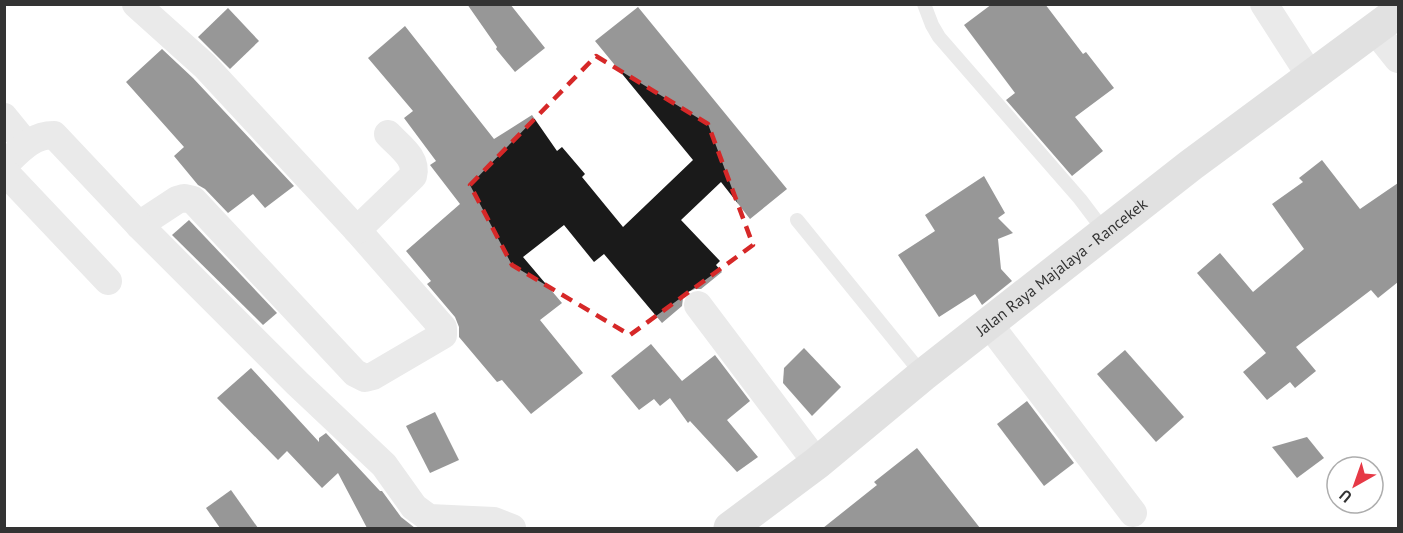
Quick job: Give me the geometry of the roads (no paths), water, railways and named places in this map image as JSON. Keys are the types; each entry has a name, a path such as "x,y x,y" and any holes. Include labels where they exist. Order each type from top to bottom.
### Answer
{"main road":[{"name":"Jalan Raya Majalaya - Rancekek","path":"730,528 817,463 923,375 1191,165 1386,20"}],"street":[{"path":"136,4 205,66 357,230 443,328 442,335 373,376 365,378 355,373 192,200 184,198 177,200 139,225"},
{"path":"1264,4 1311,77"},
{"path":"1386,20 1398,58"},
{"path":"4,117 26,144"},
{"path":"357,230 413,176 414,161 388,134"},
{"path":"4,165 26,144 43,135 54,135 139,225 297,383 384,465 414,507 422,514 429,518 494,521 512,528"},
{"path":"4,171 108,281"},
{"path":"698,305 817,463"},
{"path":"989,324 1133,513"}],"lane":[{"path":"924,4 939,37 1080,199 1105,232"},
{"path":"797,220 923,375"}]}
